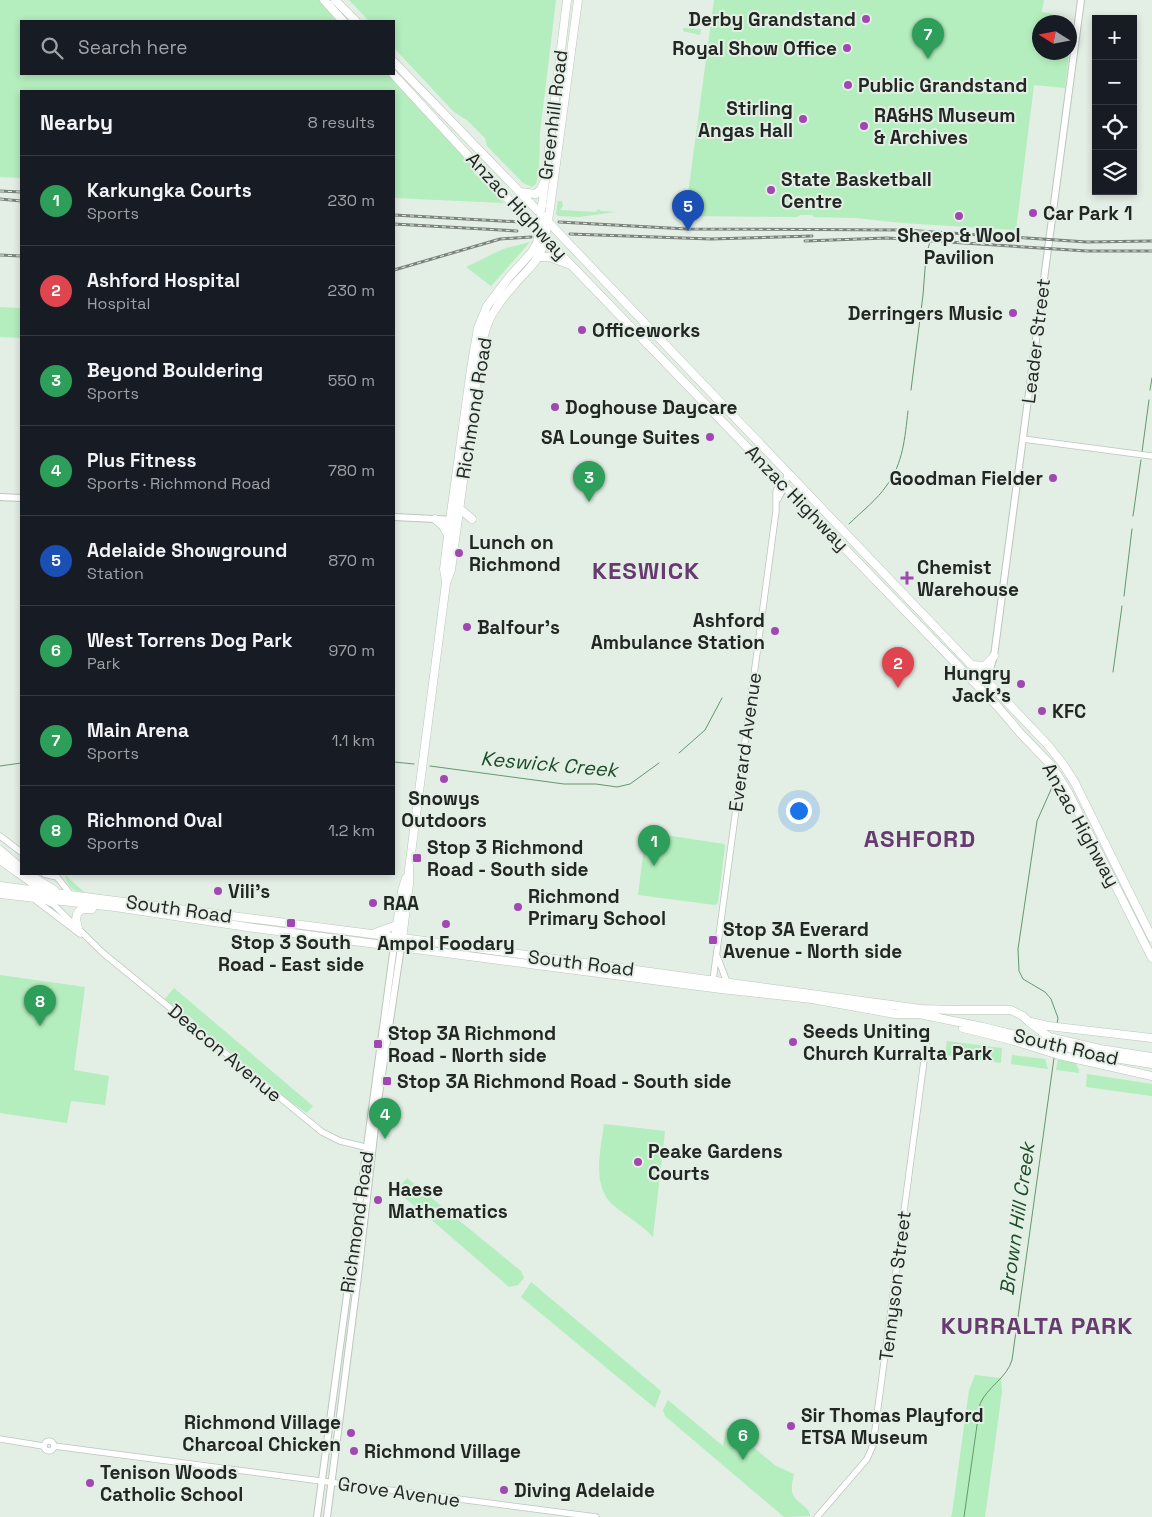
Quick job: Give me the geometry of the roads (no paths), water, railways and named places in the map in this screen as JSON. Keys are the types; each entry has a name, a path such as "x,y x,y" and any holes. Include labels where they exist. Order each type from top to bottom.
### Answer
{"main road":[{"path":"324,0 343,20"},
{"path":"335,0 355,20"},
{"name":"Greenhill Road","path":"548,221 543,209 567,0"},
{"name":"Greenhill Road","path":"539,231 572,48 578,0"},
{"name":"Leader Street","path":"985,680 994,656 1081,0"},
{"path":"559,71 563,72 566,56 572,48"},
{"name":"Anzac Highway","path":"395,63 520,192 543,209"},
{"name":"Anzac Highway","path":"393,75 539,231 545,238 544,245 572,265 998,707 1046,760 1067,790 1152,958"},
{"path":"406,88 412,81"},
{"path":"520,192 536,194 541,189 546,178"},
{"path":"545,238 548,221"},
{"name":"Anzac Highway","path":"548,221 1035,731 1064,764 1152,938"},
{"name":"Richmond Road","path":"455,508 483,339 494,312 502,300 539,257 544,245 539,231"},
{"name":"Richmond Road","path":"398,942 397,924 402,891 409,869 446,583 451,570 455,508 476,337 486,306 525,260 544,245"},
{"path":"539,257 549,257 572,265"},
{"path":"495,295 502,300"},
{"path":"730,428 738,420"},
{"path":"0,497 20,498"},
{"path":"437,519 445,517 455,508 472,519"},
{"path":"395,517 454,520"},
{"path":"437,519 448,535"},
{"name":"Richmond Road","path":"446,583 444,569 448,535 454,520"},
{"path":"863,567 871,560"},
{"path":"894,600 908,599 906,605 909,615"},
{"path":"942,649 950,642"},
{"path":"972,665 986,666 994,656"},
{"path":"964,672 976,680 985,680 989,692 998,707"},
{"path":"1032,744 1038,740 1035,731"},
{"path":"1046,760 1041,748 1042,745 1047,744"},
{"path":"0,850 20,867"},
{"path":"0,860 43,895"},
{"name":"Richmond Road","path":"318,1517 386,1040 398,942 410,884 409,869"},
{"path":"29,875 60,897"},
{"path":"1117,888 1126,884"},
{"path":"0,886 32,894"},
{"path":"0,894 43,895"},
{"name":"South Road","path":"43,895 244,927 398,942 812,999 1047,1044 1109,1058 1152,1064"},
{"name":"South Road","path":"60,897 71,895 371,934 398,942"},
{"path":"78,928 76,916 80,909 106,911 115,907"},
{"path":"371,934 397,924"},
{"name":"South Road","path":"713,984 727,982 921,1009 1011,1010 1023,1016 1047,1044"},
{"path":"1029,1022 1048,1026 1152,1038"},
{"path":"1047,1044 1152,1076"},
{"name":"South Road","path":"1061,1048 1152,1057"},
{"name":"Richmond Road","path":"326,1517 370,1148"}],"street":[{"path":"1023,439 1152,456"},
{"name":"Everard Avenue","path":"713,984 776,504 787,473"},
{"path":"0,836 20,851"},
{"path":"49,875 58,877 71,895"},
{"name":"Deacon Avenue","path":"32,894 275,1096 322,1132 340,1141 370,1148"},
{"name":"Deacon Avenue","path":"43,895 86,938"},
{"path":"716,954 727,982"},
{"name":"Tennyson Street","path":"817,1516 867,1459 874,1445 927,1038"},
{"name":"Grove Avenue","path":"0,1439 43,1446 46,1442 50,1441 54,1446 596,1517"}],"waterway":[{"name":"Keswick Creek","path":"911,390 926,256 931,238"},
{"path":"1150,390 1152,378"},
{"path":"1142,452 1149,400"},
{"name":"Keswick Creek","path":"849,524 879,496 897,468 906,431 908,411"},
{"path":"1133,516 1141,460"},
{"path":"1124,596 1132,529"},
{"path":"1113,672 1122,606"},
{"name":"Keswick Creek","path":"679,753 705,730 722,698"},
{"name":"Keswick Creek","path":"395,762 414,764"},
{"name":"Keswick Creek","path":"0,766 20,763"},
{"name":"Keswick Creek","path":"430,766 564,784 596,784 617,787 630,784 659,763"},
{"path":"1053,785 1037,821 1018,949 1019,971 1023,979 1045,992 1051,999 1058,1018 1057,1024"},
{"name":"Brown Hill Creek","path":"964,1517 980,1404 987,1392 1006,1372 1012,1360 1054,1058"}],"railway":[{"path":"0,191 20,192"},
{"path":"0,199 20,201"},
{"path":"395,215 521,222"},
{"path":"559,222 687,229 904,230 1087,242 1152,241"},
{"path":"395,224 517,231"},
{"path":"570,234 711,239 812,236"},
{"path":"395,270 500,239 531,237"},
{"path":"805,241 887,238 1087,251 1152,251"},
{"path":"0,255 20,256"}],"place":[{"name":"Derby Grandstand","path":"866,19"},
{"name":"Royal Show Office","path":"847,48"},
{"name":"Main Arena","path":"928,59"},
{"name":"Public Grandstand","path":"848,85"},
{"name":"Stirling Angas Hall","path":"803,119"},
{"name":"RA&HS Museum & Archives","path":"864,126"},
{"name":"State Basketball Centre","path":"771,190"},
{"name":"Car Park 1","path":"1033,213"},
{"name":"Sheep & Wool Pavilion","path":"959,216"},
{"name":"Adelaide Showground","path":"688,231"},
{"name":"Derringers Music","path":"1013,313"},
{"name":"Officeworks","path":"582,330"},
{"name":"Doghouse Daycare","path":"555,407"},
{"name":"SA Lounge Suites","path":"710,437"},
{"name":"Goodman Fielder","path":"1053,478"},
{"name":"Beyond Bouldering","path":"589,502"},
{"name":"Lunch on Richmond","path":"459,553"},
{"name":"Chemist Warehouse","path":"907,578"},
{"name":"Balfour's","path":"467,627"},
{"name":"Ashford Ambulance Station","path":"775,631"},
{"name":"Hungry Jack's","path":"1021,684"},
{"name":"Ashford Hospital","path":"898,688"},
{"name":"KFC","path":"1042,711"},
{"name":"Snowys Outdoors","path":"444,779"},
{"name":"Stop 3 Richmond Road - South side","path":"417,858"},
{"name":"Karkungka Courts","path":"654,866"},
{"name":"Vili's","path":"218,891"},
{"name":"RAA","path":"373,903"},
{"name":"Richmond Primary School","path":"518,907"},
{"name":"Stop 3 South Road - East side","path":"291,923"},
{"name":"Ampol Foodary","path":"446,924"},
{"name":"Stop 3A Everard Avenue - North side","path":"713,940"},
{"name":"Richmond Oval","path":"40,1026"},
{"name":"Seeds Uniting Church Kurralta Park","path":"793,1042"},
{"name":"Stop 3A Richmond Road - North side","path":"378,1044"},
{"name":"Stop 3A Richmond Road - South side","path":"387,1081"},
{"name":"Plus Fitness","path":"385,1139"},
{"name":"Peake Gardens Courts","path":"638,1162"},
{"name":"Haese Mathematics","path":"378,1200"},
{"name":"Sir Thomas Playford ETSA Museum","path":"791,1426"},
{"name":"Richmond Village Charcoal Chicken","path":"351,1433"},
{"name":"Richmond Village","path":"354,1451"},
{"name":"West Torrens Dog Park","path":"743,1460"},
{"name":"Tenison Woods Catholic School","path":"90,1483"},
{"name":"Diving Adelaide","path":"504,1490"}],"district":[{"name":"KESWICK","path":"646,570"},
{"name":"ASHFORD","path":"920,838"},
{"name":"KURRALTA PARK","path":"1037,1325"}]}
